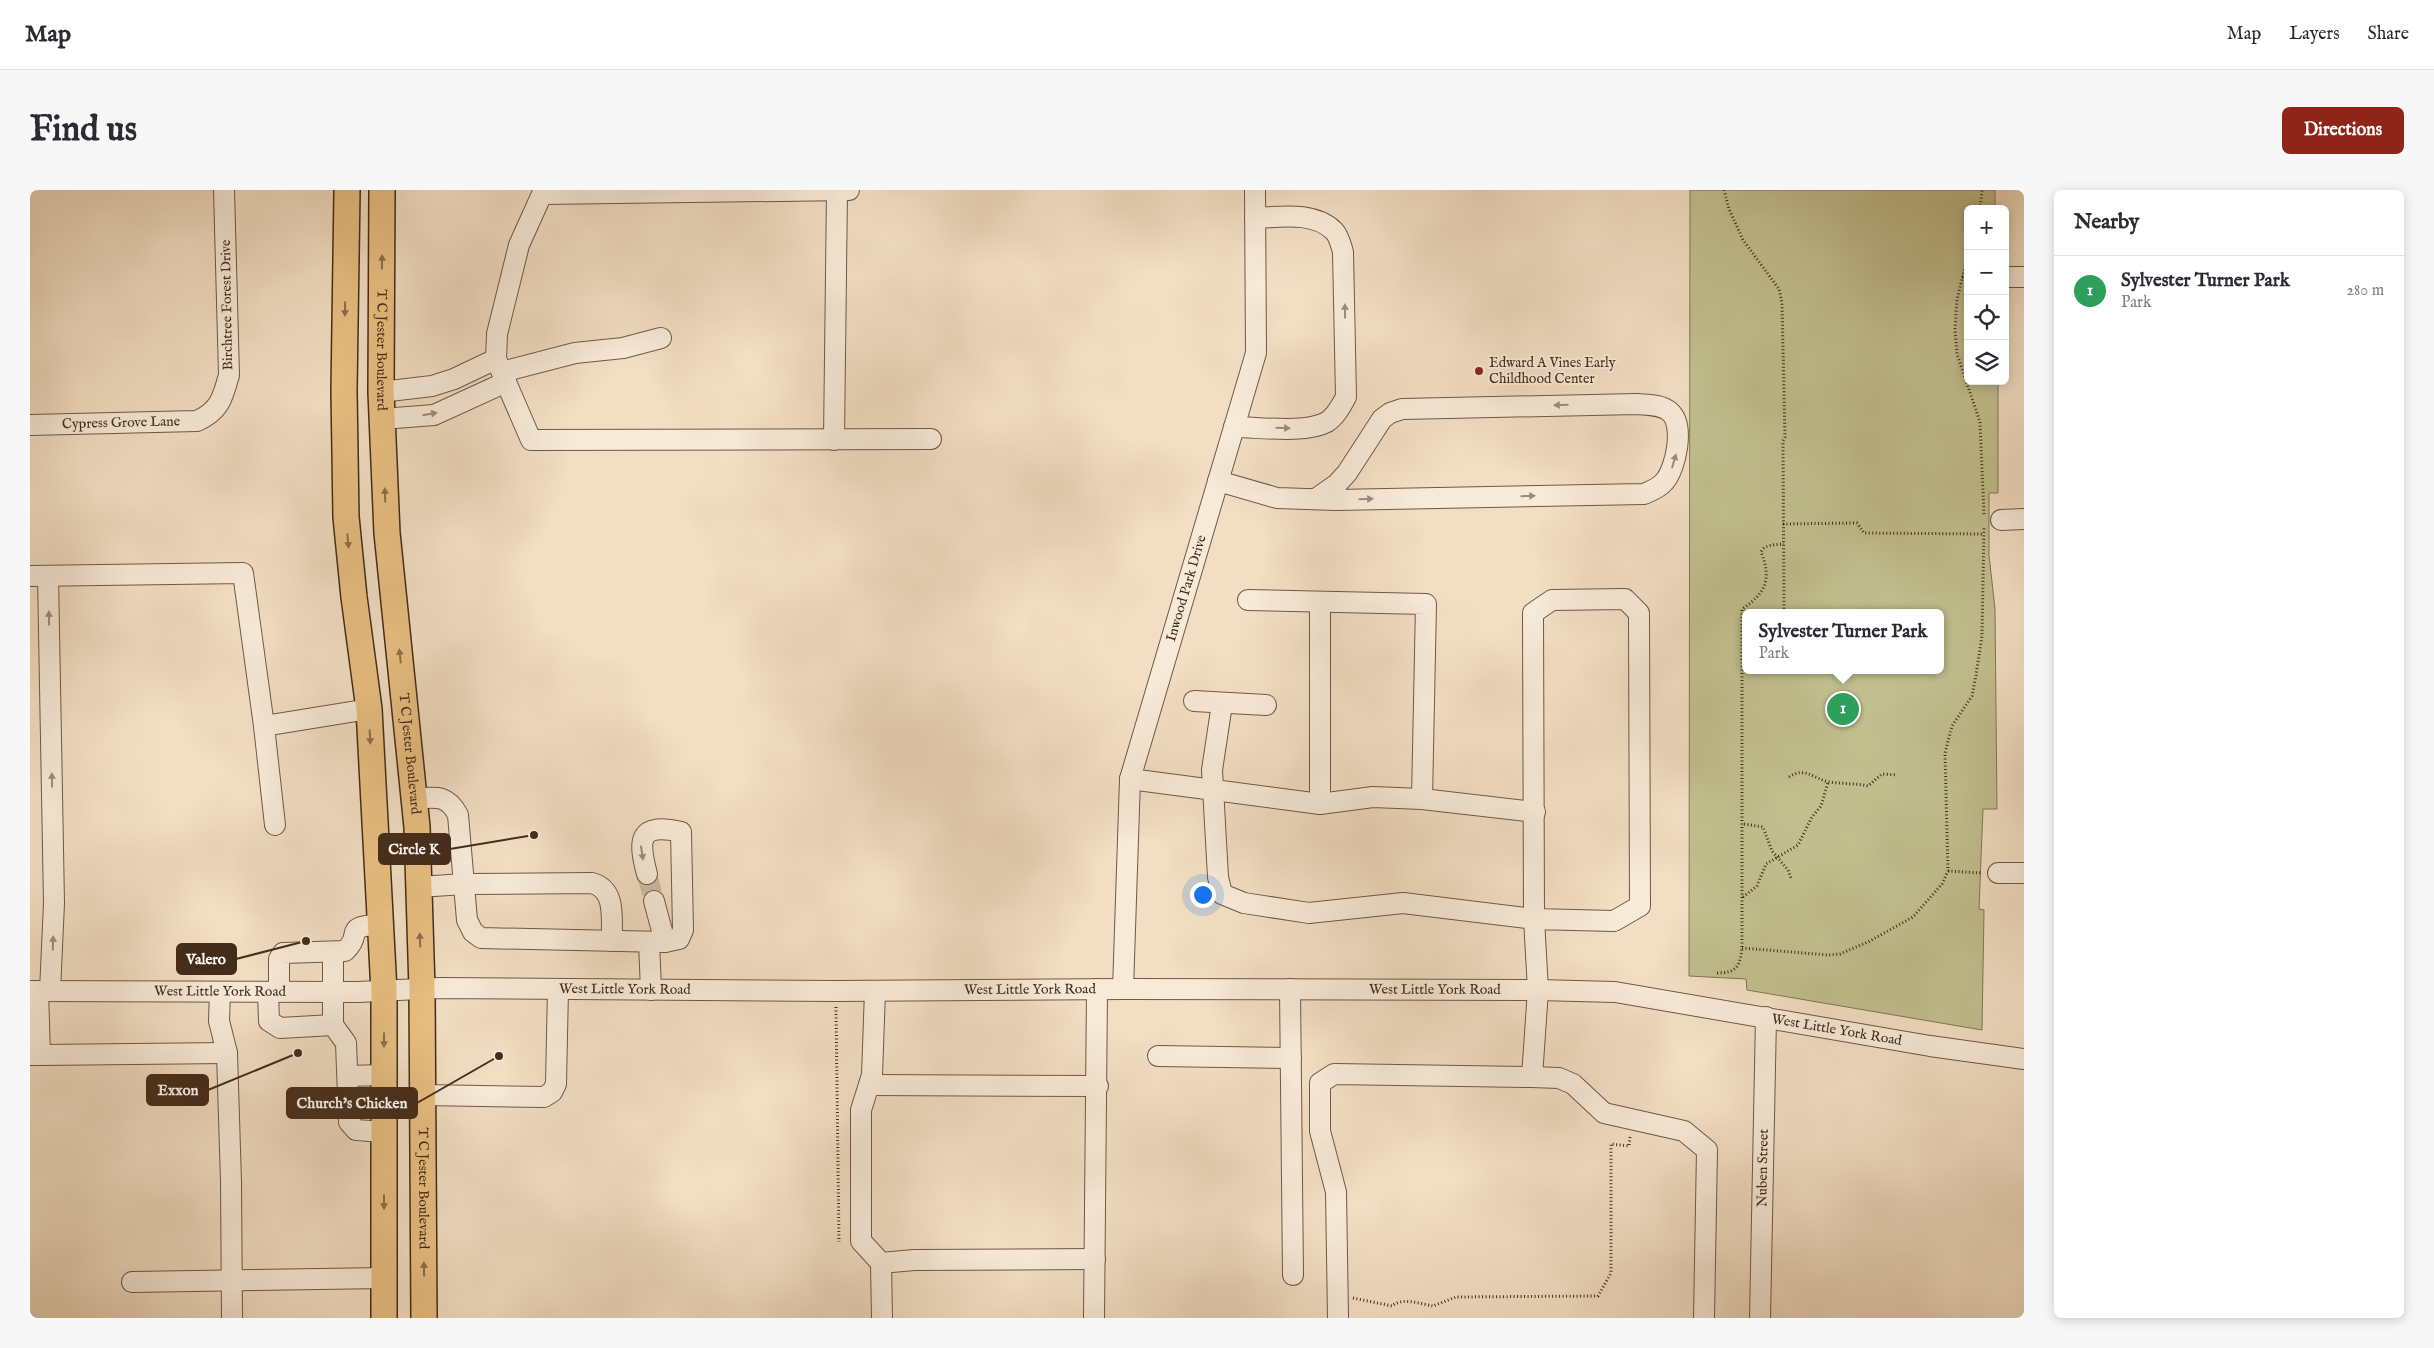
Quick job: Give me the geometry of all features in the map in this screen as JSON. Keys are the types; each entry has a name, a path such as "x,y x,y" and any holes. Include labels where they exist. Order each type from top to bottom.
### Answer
{"main road":[{"path":"347,190 344,391 346,517 354,597 369,709 384,991 384,1318"},
{"name":"T C Jester Boulevard","path":"382,190 380,392 387,533 414,799 419,887 422,989 424,1318"},
{"path":"344,391 380,392"},
{"path":"369,709 404,695"}],"street":[{"name":"Birchtree Forest Drive","path":"211,416 222,400 229,375 224,190"},
{"path":"834,440 837,190"},
{"path":"849,190 542,194 519,244 497,334 501,371 531,440 931,440"},
{"name":"Inwood Park Drive","path":"1123,988 1130,779 1256,353 1254,190"},
{"path":"1234,427 1298,428 1314,426 1326,422 1334,416 1346,397 1343,252 1335,232 1320,222 1304,217 1255,218"},
{"path":"380,392 432,386 454,379 501,371 575,353 623,348 661,338"},
{"path":"382,419 434,415 501,371"},
{"path":"1218,481 1277,498 1336,500 1644,494 1664,482 1672,470 1677,453 1676,428 1673,414 1665,408 1654,405 1402,409 1390,413 1382,419 1347,473 1337,484 1317,498"},
{"name":"Cypress Grove Lane","path":"30,425 198,421 211,416"},
{"path":"1990,520 2024,519"},
{"path":"227,1053 35,1055 39,991 54,903 39,576 243,573 276,825"},
{"path":"1248,600 1426,604 1422,799"},
{"path":"1222,704 1212,770 1222,894 1244,904 1309,912 1403,904 1534,919 1614,921 1640,906 1639,613 1624,600 1552,600 1533,613 1534,919 1538,990 1532,1077"},
{"path":"1320,602 1320,804"},
{"path":"1194,701 1266,705"},
{"path":"264,726 369,709"},
{"path":"1130,779 1320,804 1374,797 1422,799 1535,812"},
{"path":"414,799 439,798 452,804 458,815 467,920 473,932 481,938 657,942 678,939 683,930 681,832 668,829 653,830 643,838 640,848 646,874"},
{"path":"1998,873 2024,873"},
{"path":"419,887 464,884 592,883 602,886 609,894 612,941"},
{"path":"651,990 657,942 654,901"},
{"path":"333,1026 280,1028 269,1021 279,959 282,953 333,953 345,951 351,945 354,930 358,926 380,924"},
{"path":"333,953 333,1026 346,1043 349,1122 356,1130 384,1132"},
{"name":"West Little York Road","path":"39,991 332,992 422,989 875,991 1123,988 1615,992 1930,1046 2024,1059"},
{"path":"422,1096 544,1096 552,1092 556,1084 558,989"},
{"path":"1094,1318 1098,989"},
{"path":"1290,989 1293,1275"},
{"path":"875,991 872,1075 861,1110 861,1242 881,1262 882,1318"},
{"path":"220,992 219,1021 227,1053 231,1182 232,1318"},
{"name":"Nuben Street","path":"1760,1318 1766,1017"},
{"path":"1158,1056 1291,1058"},
{"path":"1338,1318 1336,1192 1320,1131 1320,1083 1334,1074 1559,1078 1573,1084 1604,1113 1632,1121 1684,1131 1707,1150 1704,1318"},
{"path":"348,1076 384,1075"},
{"path":"869,1084 1098,1086"},
{"path":"881,1262 914,1260 1095,1259"},
{"path":"132,1282 384,1278"}],"path":[{"path":"1724,190 1729,209 1743,240 1779,289 1782,303 1785,437 1783,441 1784,609"},
{"path":"1980,205 1982,190"},
{"path":"1742,948 1828,956 1840,954 1891,931 1913,917 1942,884 1948,871 1945,753 1952,726 1972,696 1982,636 1984,534 1990,520 1980,422 1957,354 1955,330 1957,299 1964,270"},
{"path":"1783,524 1857,523 1864,533 1984,534"},
{"path":"1742,612 1742,609 1756,600 1766,582 1765,562 1761,552 1767,546 1784,544"},
{"path":"1717,973 1729,973 1741,960 1744,824 1743,674"},
{"path":"1789,777 1793,774 1806,772 1828,782 1868,786 1882,774 1897,775"},
{"path":"1743,897 1756,886 1766,864 1798,845 1812,817 1821,806 1828,782"},
{"path":"1744,824 1763,827 1776,858 1788,870 1791,878"},
{"path":"1948,871 1998,873"},
{"path":"836,991 839,1242"},
{"path":"1337,1297 1363,1299 1392,1306 1396,1302 1420,1302 1433,1306 1456,1297 1598,1296 1611,1273 1611,1144 1629,1146 1632,1121"}],"shaded area":[{"path":"1690,190 1995,190 1995,205 1964,205 1964,385 1998,385 1998,493 1989,493 1989,555 1995,609 1997,809 1983,809 1979,909 1984,910 1982,1030 1747,990 1746,979 1689,976"}],"tunnel":[{"path":"647,874 654,901"}],"place":[{"name":"Edward A Vines Early Childhood Center","path":"1479,371"},
{"name":"Sylvester Turner Park","path":"1843,709"},
{"name":"Circle K","path":"534,835"},
{"name":"Valero","path":"306,941"},
{"name":"Exxon","path":"298,1053"},
{"name":"Church's Chicken","path":"499,1056"}]}
